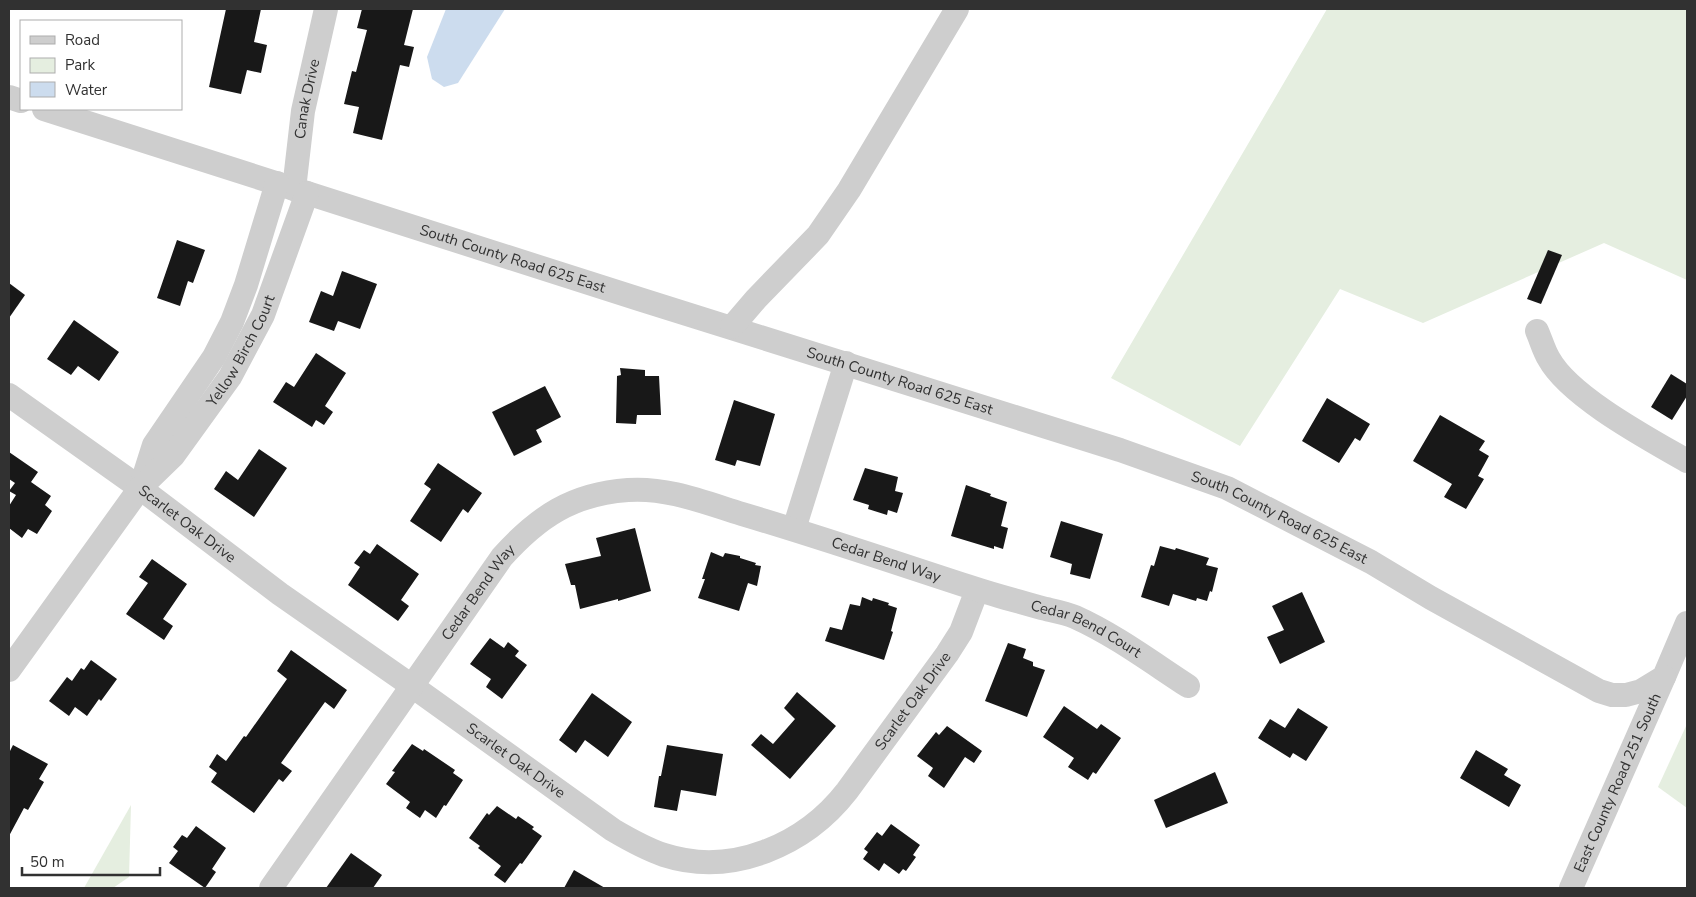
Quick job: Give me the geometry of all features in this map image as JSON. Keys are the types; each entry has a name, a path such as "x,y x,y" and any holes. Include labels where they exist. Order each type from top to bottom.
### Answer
{"street":[{"name":"Canak Drive","path":"293,189 303,111 326,9"},
{"path":"732,327 756,299 818,235 849,190 957,9"},
{"name":"South County Road 625 East","path":"47,110 1120,450 1227,488 1371,562 1431,598 1599,691 1612,695 1626,695 1641,691 1664,677"},
{"name":"Yellow Birch Court","path":"140,488 154,445 214,357 232,322 246,285 293,189"},
{"name":"Yellow Birch Court","path":"9,670 140,488 174,456 230,377 263,315 293,189"},
{"path":"1537,331 1549,360 1577,390 1615,417 1687,461"},
{"path":"794,529 846,363"},
{"name":"Scarlet Oak Drive","path":"9,396 140,488 280,594 613,830 638,845 680,859 709,862 738,859 766,852 792,840 817,823 838,803 947,654 961,632 977,590"},
{"name":"Cedar Bend Way","path":"271,888 502,557 522,535 537,523 572,503 600,494 630,490 659,491 794,529 977,590"},
{"name":"Cedar Bend Court","path":"977,590 1074,617 1109,635 1188,686"},
{"path":"1664,677 1687,623"},
{"name":"East County Road 251 South","path":"1571,888 1664,677"}],"green space":[{"path":"1327,9 1687,9 1687,280 1604,243 1423,323 1340,289 1240,446 1111,378"},
{"path":"1687,724 1687,808 1658,787"},
{"path":"131,805 129,877 113,888 84,888"}],"water":[{"path":"446,9 505,9 458,83 444,87 432,79 427,57"}],"building":[{"path":"226,9 261,9 254,42 267,45 261,73 247,70 241,94 209,87"},
{"path":"362,9 413,9 404,45 414,47 409,67 400,65 382,140 353,133 359,107 344,104 352,71 356,72 367,30 357,28"},
{"path":"177,240 205,250 193,283 188,281 180,306 157,298"},
{"path":"1548,250 1562,255 1541,304 1527,299"},
{"path":"342,271 377,284 360,329 338,321 334,331 309,322 321,291 333,296"},
{"path":"9,283 25,295 9,318"},
{"path":"74,320 119,352 99,381 78,366 71,375 47,359"},
{"path":"316,353 346,373 325,406 333,412 324,425 316,420 312,427 273,402 286,382 294,387"},
{"path":"620,368 645,370 645,376 659,376 661,415 637,415 636,424 616,423 617,376 621,375"},
{"path":"1671,374 1687,384 1687,396 1672,420 1651,407"},
{"path":"545,386 561,417 536,430 542,442 514,456 492,412"},
{"path":"1327,398 1370,424 1360,441 1355,438 1339,463 1302,441"},
{"path":"734,400 775,414 760,466 737,460 735,466 715,460"},
{"path":"1440,415 1485,441 1479,450 1489,456 1478,476 1484,479 1466,509 1444,497 1452,484 1413,461"},
{"path":"259,449 287,468 254,517 214,489 226,471 238,480"},
{"path":"9,452 38,472 31,482 51,496 45,505 52,511 37,534 28,529 22,538 9,528 9,506 16,495 9,491 15,483 9,479"},
{"path":"438,463 482,493 468,513 463,509 441,542 410,521 431,489 424,484"},
{"path":"865,468 898,477 895,491 903,493 897,513 888,510 887,515 868,509 869,505 853,500"},
{"path":"966,485 1007,502 1001,526 1008,528 1003,549 994,546 994,549 951,536"},
{"path":"1061,521 1103,534 1090,579 1070,574 1072,564 1050,557"},
{"path":"635,528 651,591 618,601 618,599 580,609 575,585 571,585 565,564 601,556 596,538"},
{"path":"377,544 419,574 401,600 409,606 398,621 348,585 360,567 354,563 364,550 370,554"},
{"path":"1160,546 1175,550 1176,548 1209,558 1206,565 1218,568 1212,592 1210,591 1207,601 1197,598 1196,601 1173,594 1169,606 1141,597 1151,565 1154,566"},
{"path":"711,552 723,557 725,553 740,556 740,558 761,566 757,586 748,583 739,611 698,598 705,579 702,579"},
{"path":"152,559 187,584 163,619 173,626 164,640 126,614 148,583 139,577"},
{"path":"1302,592 1325,642 1280,664 1267,637 1284,630 1272,606"},
{"path":"862,597 872,601 873,598 889,603 888,605 897,608 891,631 893,632 884,660 825,641 830,627 842,630 850,604 860,606"},
{"path":"490,638 504,648 508,642 519,651 515,656 527,665 502,699 486,687 491,679 470,664"},
{"path":"1008,643 1026,649 1023,658 1033,662 1033,666 1045,670 1027,717 985,701"},
{"path":"291,650 347,690 334,709 325,702 281,763 292,771 283,782 279,779 254,813 211,782 217,773 209,767 217,754 226,761 244,736 246,737 287,679 277,671"},
{"path":"91,660 117,679 87,716 75,707 69,716 49,701 67,677 72,681 81,668 84,670"},
{"path":"797,692 836,726 790,779 751,745 761,734 773,744 795,719 784,708"},
{"path":"592,693 632,722 608,757 585,740 576,753 559,740"},
{"path":"1064,706 1097,729 1101,724 1121,738 1096,774 1093,772 1088,780 1068,767 1074,758 1043,737"},
{"path":"1298,708 1328,727 1306,761 1293,753 1290,758 1258,738 1270,719 1285,728"},
{"path":"947,726 982,751 974,763 965,757 944,788 928,776 933,768 917,756 936,732 939,735"},
{"path":"412,744 423,751 424,749 455,770 453,773 463,780 436,818 425,810 420,818 406,808 410,802 386,784 395,772 392,771"},
{"path":"13,745 48,764 39,779 44,782 28,810 24,808 9,836 9,753"},
{"path":"667,745 723,754 716,796 681,790 677,811 654,807"},
{"path":"1476,750 1508,769 1504,775 1521,785 1509,807 1460,778"},
{"path":"1215,772 1228,803 1166,828 1154,800"},
{"path":"497,806 516,819 518,816 534,827 532,829 542,836 522,864 520,863 505,883 494,875 501,866 478,848 480,846 469,838 487,813 489,815"},
{"path":"891,824 920,845 913,855 916,857 906,871 903,869 899,874 884,863 879,871 863,859 868,852 864,849 877,832 882,836"},
{"path":"196,826 226,848 212,869 216,872 205,888 169,863 178,851 173,847 182,835 187,838"},
{"path":"351,853 382,875 373,888 326,888"},
{"path":"574,870 605,888 564,888"}]}
